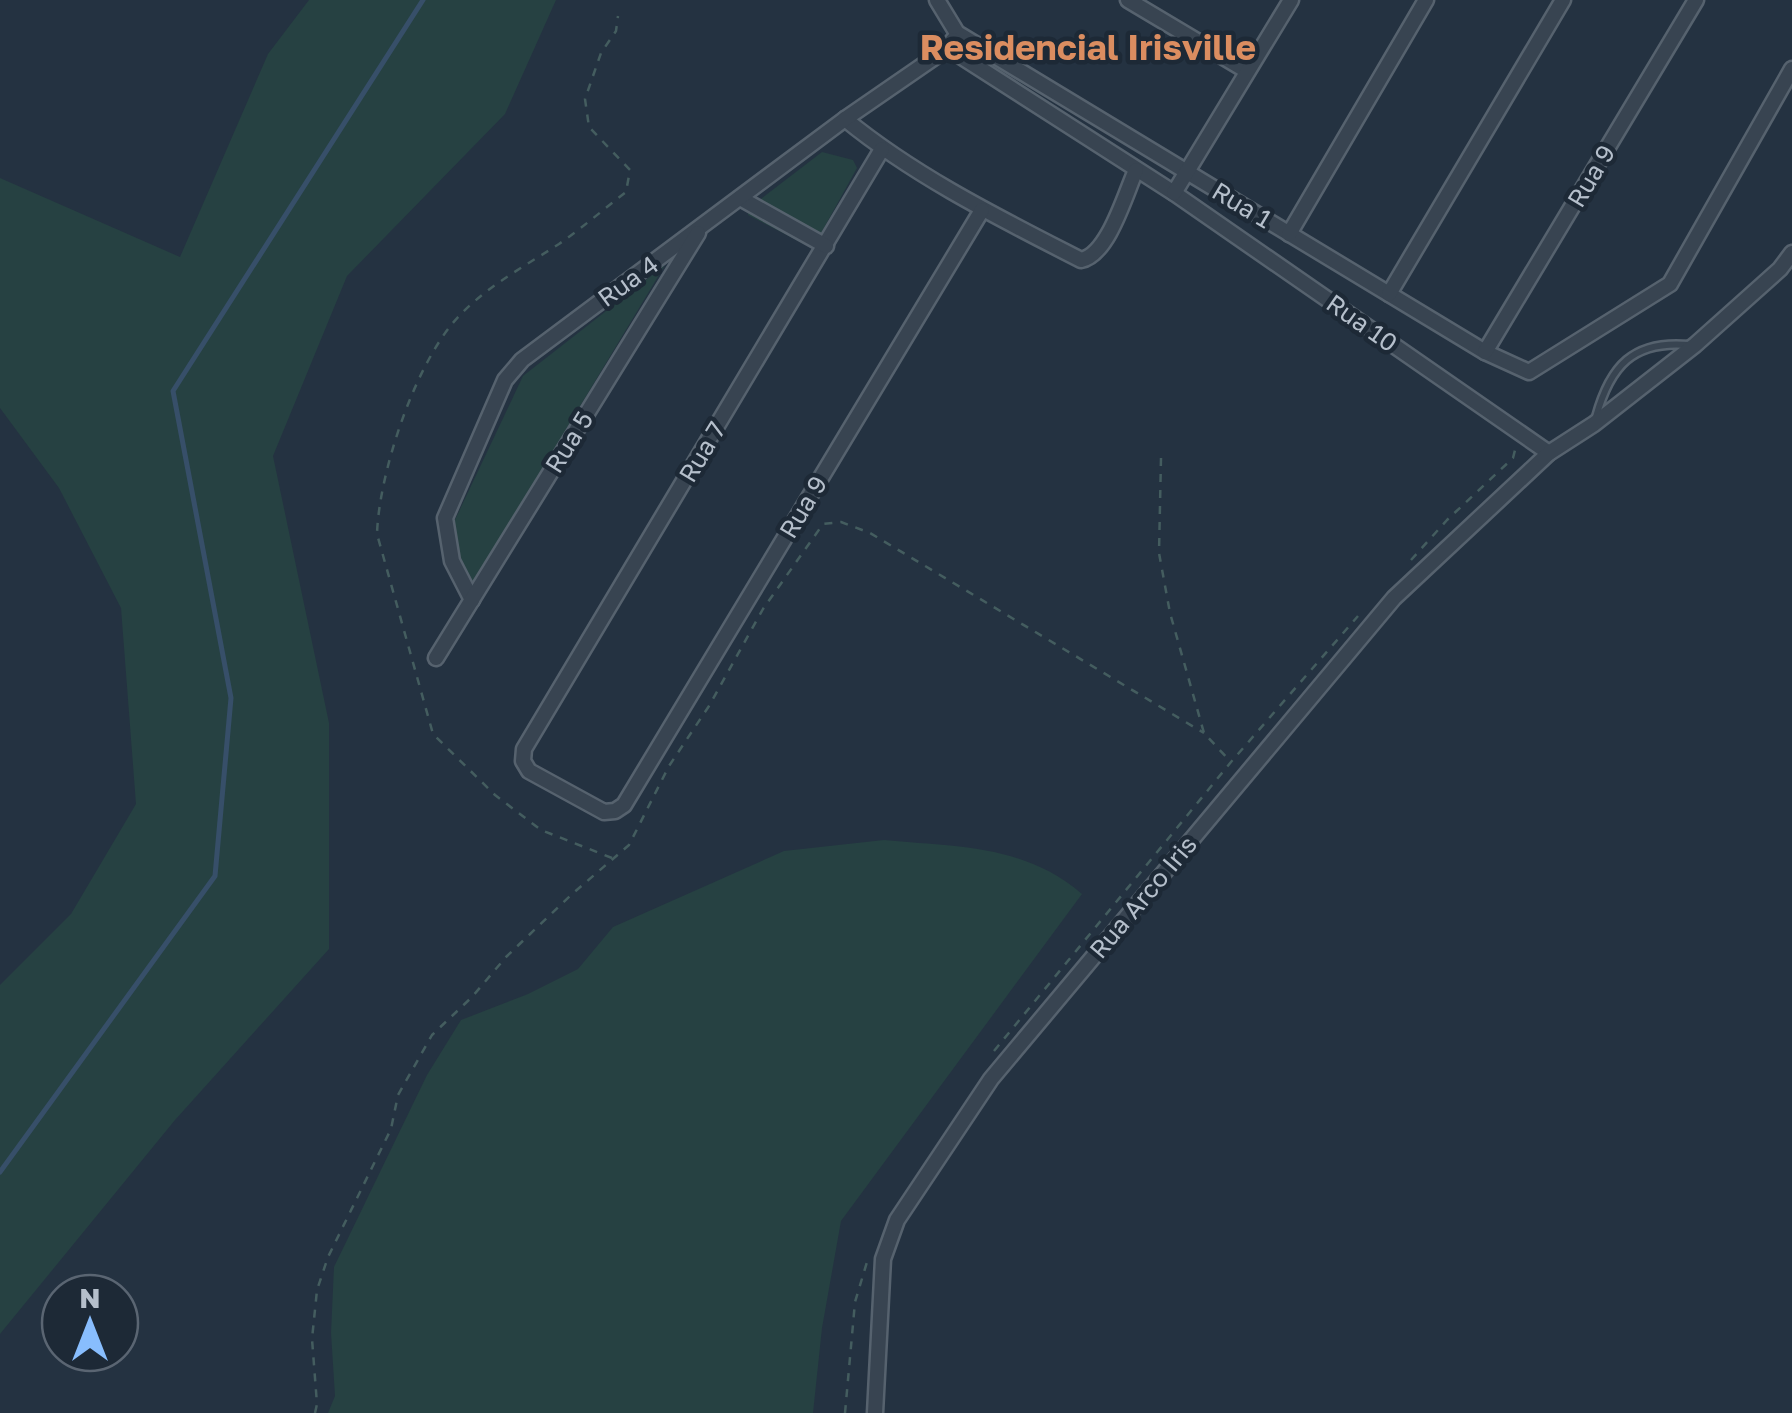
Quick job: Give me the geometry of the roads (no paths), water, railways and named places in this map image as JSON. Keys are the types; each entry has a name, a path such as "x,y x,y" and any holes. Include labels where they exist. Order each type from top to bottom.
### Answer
{"street":[{"name":"Rua 1","path":"937,0 957,33 1485,352 1530,372 1670,284 1792,69"},
{"path":"1128,0 1247,70"},
{"path":"1174,193 1291,0"},
{"path":"1289,234 1426,0"},
{"path":"1388,294 1563,0"},
{"name":"Rua 9","path":"1485,352 1696,0"},
{"path":"948,48 957,33"},
{"name":"Rua 1","path":"948,48 1174,193"},
{"name":"Rua 4","path":"472,600 452,561 445,518 505,380 522,360 844,119 948,48"},
{"path":"844,119 882,149 982,210 1080,260 1091,258 1102,248 1136,170"},
{"name":"Rua 7","path":"522,755 882,149"},
{"name":"Rua 10","path":"1174,193 1549,453"},
{"path":"740,198 826,246"},
{"name":"Rua 9","path":"522,755 528,771 604,812 624,805 982,210"},
{"name":"Rua 5","path":"436,658 703,226"},
{"name":"Rua Arco Iris","path":"875,1413 883,1260 897,1220 990,1079 1394,598 1549,453 1594,424 1695,345 1792,253"}],"lane":[{"path":"1594,424 1608,383 1632,354 1657,344 1695,345"}],"waterway":[{"path":"0,1172 215,876 231,698 173,391 423,0"}],"district":[{"name":"Residencial Irisville","path":"1088,48"}]}
